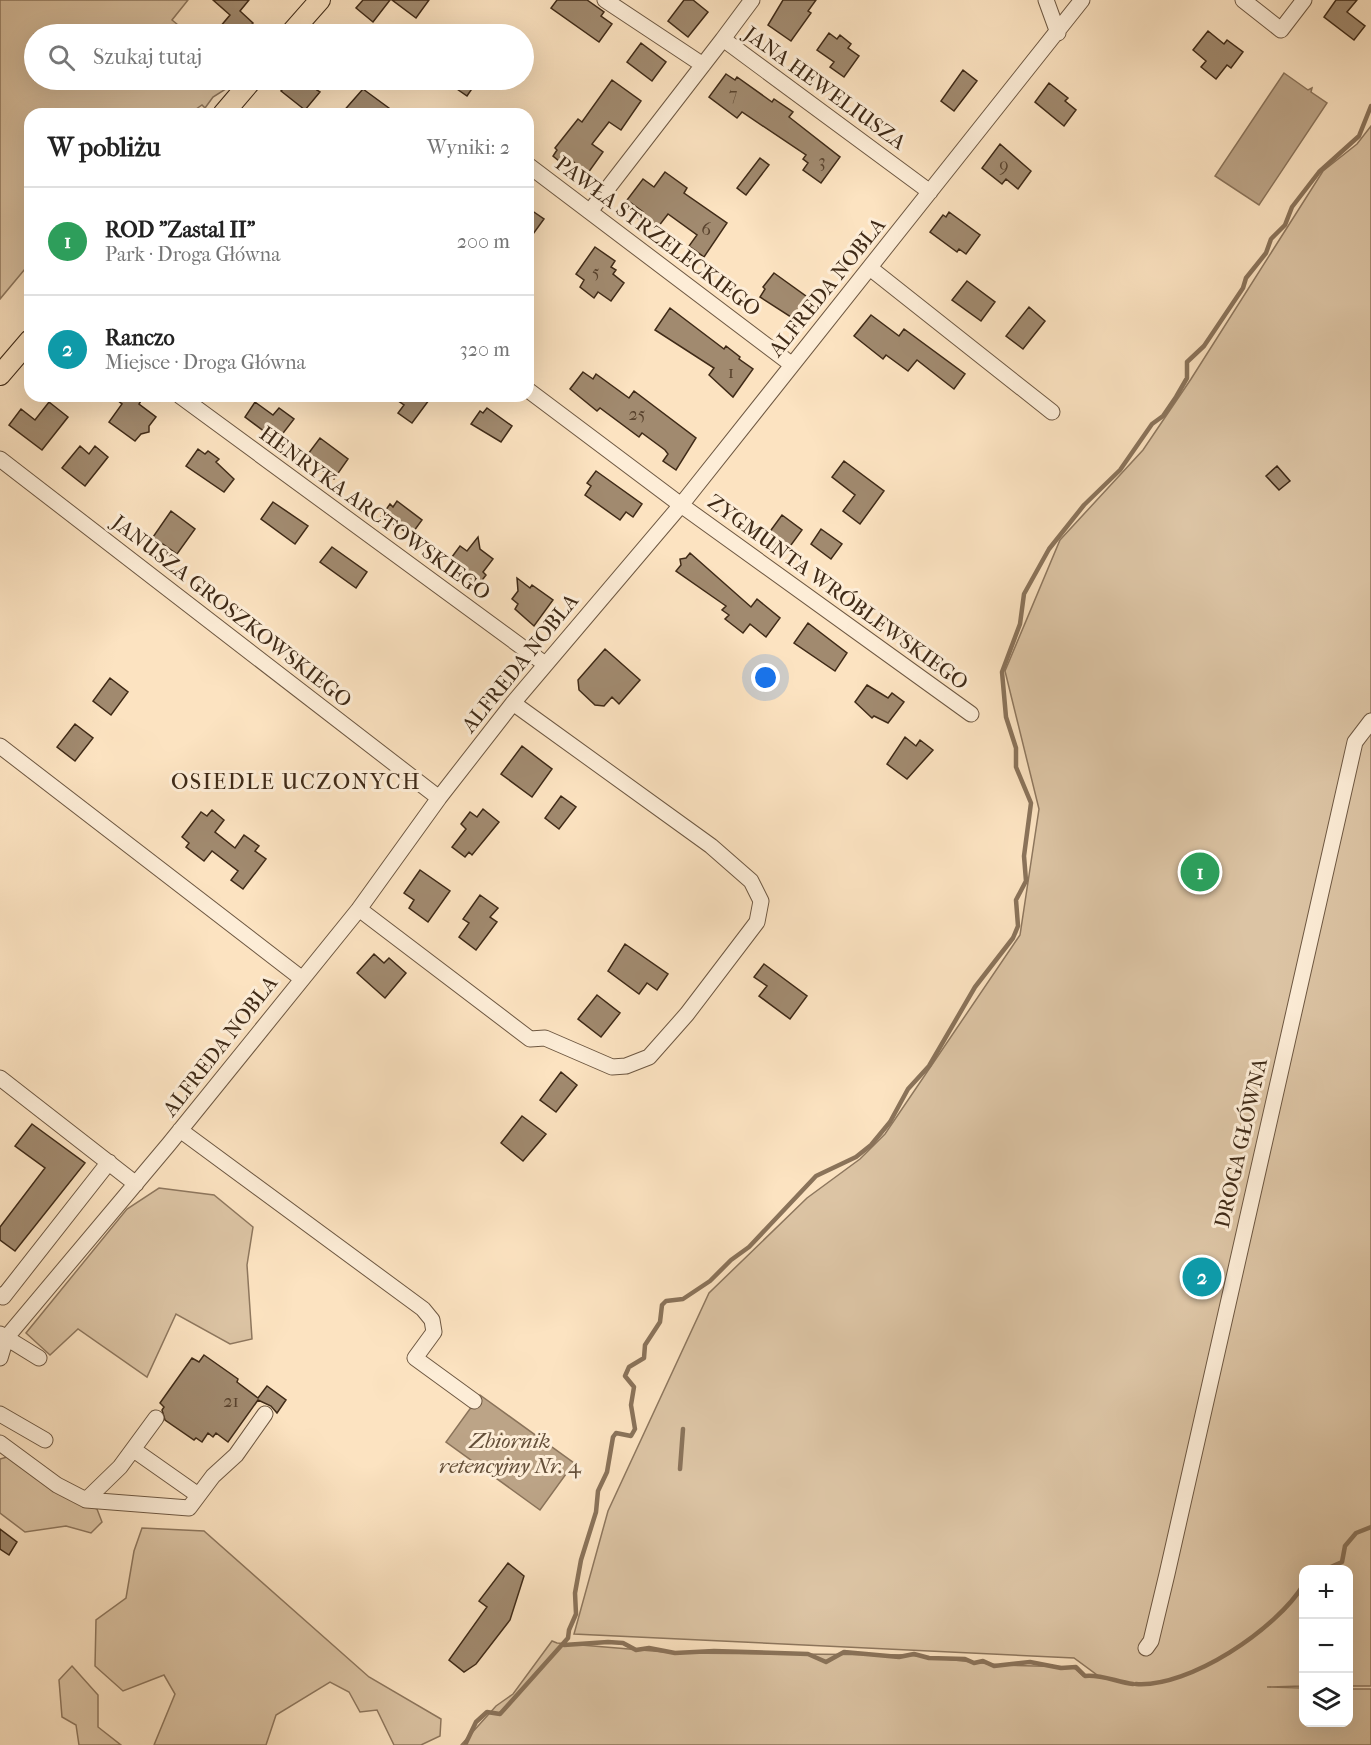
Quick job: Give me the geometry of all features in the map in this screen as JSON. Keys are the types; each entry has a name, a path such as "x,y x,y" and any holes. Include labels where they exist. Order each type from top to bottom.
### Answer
{"main road":[{"path":"299,24 320,0"},
{"path":"228,108 243,90"},
{"path":"0,375 24,347"}],"street":[{"path":"606,0 703,65"},
{"path":"723,39 752,0"},
{"path":"1046,0 1058,33"},
{"name":"ALFREDA NOBLA","path":"0,1358 3,1336 136,1184 359,909 439,798 513,703 681,505 1082,0"},
{"path":"1243,0 1281,30 1304,0"},
{"name":"JANA HEWELIUSZA","path":"591,210 723,39 930,192"},
{"name":"PAWŁA STRZELECKIEGO","path":"534,169 591,210 791,364"},
{"path":"870,268 1052,412"},
{"path":"534,395 681,505"},
{"name":"HENRYKA ARCTOWSKIEGO","path":"188,402 545,664"},
{"name":"JANUSZA GROSZKOWSKIEGO","path":"0,459 439,798"},
{"name":"ZYGMUNTA WRÓBLEWSKIEGO","path":"681,505 971,714"},
{"path":"359,909 530,1039 545,1038 612,1067 626,1066 649,1057 687,1014 757,922 761,901 751,881 711,846 513,703"},
{"name":"DROGA GŁÓWNA","path":"1146,1648 1151,1641 1167,1574 1354,741 1371,721"},
{"path":"0,746 301,978"},
{"path":"0,1078 136,1184"},
{"path":"180,1130 423,1309 432,1320 434,1332 415,1358 474,1401"},
{"path":"0,1295 3,1297 109,1162"},
{"path":"3,1336 39,1358"},
{"path":"0,1414 45,1440"},
{"path":"0,1443 57,1485 86,1500 189,1509 213,1476 236,1455 265,1414"},
{"path":"86,1500 134,1450 156,1418"},
{"path":"134,1450 198,1496"}],"shaded area":[{"path":"0,0 188,0 172,20 177,24 24,24 24,90 224,90 213,97 205,108 202,105 198,108 24,108 24,270 0,299"},
{"path":"1371,126 1371,1686 1353,1686 1353,1565 1299,1565 1299,1686 1267,1687 1299,1688 1299,1727 1353,1727 1353,1689 1371,1689 1371,1745 461,1745 496,1706 513,1694 552,1641 677,1653 908,1655 1000,1665 1073,1667 1083,1676 1097,1675 1074,1658 574,1634 608,1511 709,1293 807,1198 860,1159 885,1134 1020,935 1039,809 1005,671 1060,540 1143,450 1191,379 1323,171 1357,144"},
{"path":"159,1188 214,1195 253,1227 247,1265 252,1339 230,1344 176,1314 147,1377 78,1329 50,1355 26,1333 127,1209"},
{"path":"7,1457 53,1491 97,1509 102,1522 91,1533 66,1526 25,1532 0,1513 0,1459"},
{"path":"142,1528 204,1531 369,1677 441,1719 440,1736 421,1745 394,1745 377,1710 360,1712 349,1692 330,1682 276,1715 266,1745 154,1745 175,1694 164,1675 123,1691 95,1666 96,1620 126,1598 134,1551"},
{"path":"72,1666 98,1695 98,1727 121,1745 79,1745 76,1725 62,1717 59,1680"}],"water":[{"path":"1284,73 1308,90 1312,88 1311,92 1327,103 1259,205 1215,176"},
{"name":"Zbiornik retencyjny Nr. 4","path":"480,1395 574,1463 540,1510 446,1442"}],"building":[{"path":"213,0 249,0 240,11 253,23 222,24 230,15"},
{"path":"363,0 390,0 373,22 356,8"},
{"path":"392,0 429,0 416,18"},
{"path":"557,0 587,0 604,12 601,16 612,24 599,42 551,8"},
{"path":"684,0 693,0 708,12 688,37 668,21"},
{"path":"783,0 816,0 808,11 811,13 791,41 768,25"},
{"path":"1336,0 1357,0 1347,12 1365,26 1354,40 1324,17"},
{"path":"1208,31 1224,44 1227,40 1243,52 1231,68 1227,65 1216,79 1201,67 1206,61 1193,50"},
{"path":"829,33 837,39 840,35 851,44 848,48 859,56 844,77 830,67 834,62 817,50"},
{"path":"641,43 666,62 652,81 627,62"},
{"path":"963,70 977,81 954,111 941,101"},
{"path":"726,74 735,80 737,77 772,102 774,99 793,112 789,117 840,157 821,183 803,170 808,163 803,159 806,155 742,112 737,118 709,97"},
{"path":"612,80 641,101 621,130 609,122 592,144 603,152 588,173 570,159 565,166 553,156 557,150 555,148 578,119 582,122"},
{"path":"1049,83 1068,98 1065,101 1076,110 1064,126 1035,102"},
{"path":"317,90 320,92 307,108 302,108 281,91"},
{"path":"364,90 389,108 346,108"},
{"path":"458,90 471,90 467,96"},
{"path":"1000,144 1031,171 1018,189 1006,179 1002,184 982,168"},
{"path":"760,158 769,165 746,195 737,188"},
{"path":"665,172 687,188 684,193 727,223 704,257 689,246 697,235 668,214 655,231 638,218 643,212 627,200 643,179 654,187"},
{"path":"534,212 544,219 534,233"},
{"path":"949,212 980,235 966,254 959,249 957,252 930,232 943,215 946,217"},
{"path":"595,247 615,261 611,267 616,270 613,274 624,283 611,301 598,292 594,298 580,287 584,280 576,274"},
{"path":"774,273 810,299 794,319 760,297 765,289 763,287"},
{"path":"967,281 995,302 981,321 952,300"},
{"path":"1029,307 1045,321 1023,349 1006,336"},
{"path":"670,308 724,349 726,346 753,369 733,397 709,375 714,368 655,330"},
{"path":"871,315 899,336 904,329 965,374 954,389 917,360 908,371 886,355 883,359 854,336"},
{"path":"583,372 593,379 596,374 629,398 634,391 696,438 676,470 663,461 668,454 665,450 642,433 639,437 600,408 597,411 570,389"},
{"path":"49,402 68,417 42,450 9,425 21,409 35,420"},
{"path":"120,402 140,402 139,404 156,417 149,426 149,432 141,434 135,441 109,422 122,404"},
{"path":"255,402 273,415 279,408 294,419 277,441 245,417"},
{"path":"400,402 428,402 412,423 398,413 404,405"},
{"path":"487,408 512,426 501,442 471,424 480,411 483,413"},
{"path":"320,438 348,459 334,479 305,458"},
{"path":"80,446 89,454 95,446 108,457 85,486 62,468"},
{"path":"198,449 205,454 208,451 219,459 216,462 234,479 224,492 186,466"},
{"path":"844,461 884,491 860,524 843,511 855,495 832,477"},
{"path":"1277,466 1290,481 1279,490 1266,476"},
{"path":"596,471 642,504 633,517 626,512 620,520 585,495 591,486 587,483"},
{"path":"397,501 422,520 411,535 381,517 390,504 393,507"},
{"path":"273,502 308,526 295,544 261,519"},
{"path":"171,511 195,529 177,554 153,537"},
{"path":"782,515 802,530 783,556 763,541"},
{"path":"821,529 842,544 831,559 811,544"},
{"path":"478,537 480,549 493,559 483,572 486,575 477,587 449,561 460,546 467,551"},
{"path":"332,547 367,572 356,588 320,562"},
{"path":"690,553 751,607 757,599 780,618 766,637 750,624 743,633 725,619 729,615 722,610 726,606 676,571 681,565 680,559 686,558"},
{"path":"517,578 530,588 532,585 553,600 534,626 515,609 518,604 512,599 518,591"},
{"path":"808,623 847,653 835,671 794,643"},
{"path":"605,649 640,680 619,704 612,697 604,706 595,705 579,690 578,680"},
{"path":"110,678 128,692 111,715 93,701"},
{"path":"867,685 888,698 892,693 904,702 888,723 874,716 872,718 855,702"},
{"path":"75,724 93,738 75,761 57,747"},
{"path":"905,737 916,746 920,740 933,750 907,779 887,764"},
{"path":"522,746 552,769 532,797 501,774"},
{"path":"561,796 576,807 559,829 545,818"},
{"path":"483,809 499,822 472,855 469,852 465,857 452,847 466,829 461,824 470,812 477,817"},
{"path":"212,810 224,820 215,832 235,848 244,835 259,846 255,851 266,859 243,889 231,880 238,871 212,851 204,861 186,847 189,843 182,837 201,812 207,816"},
{"path":"420,870 450,891 428,922 409,908 414,900 404,893"},
{"path":"480,895 498,908 490,917 497,922 476,950 459,937 469,923 463,919"},
{"path":"625,944 668,974 657,990 647,983 639,994 608,971"},
{"path":"374,954 384,963 389,958 406,973 385,998 357,973"},
{"path":"764,964 807,996 790,1019 759,996 767,986 754,977"},
{"path":"597,995 620,1013 601,1037 578,1019"},
{"path":"561,1072 577,1085 556,1112 540,1100"},
{"path":"522,1116 546,1134 523,1161 501,1143"},
{"path":"32,1124 85,1163 15,1251 0,1240 0,1227 45,1168 15,1146"},
{"path":"1196,1268 1212,1272 1208,1286 1193,1282"},
{"path":"204,1355 238,1379 237,1382 258,1398 267,1386 286,1400 277,1413 271,1406 258,1400 228,1442 216,1433 213,1437 208,1433 202,1442 196,1438 194,1440 165,1420 162,1410 164,1407 160,1403 192,1358 199,1362"},
{"path":"0,1529 17,1542 9,1555 0,1549"},
{"path":"508,1563 524,1576 510,1620 476,1664 464,1672 449,1660 487,1607 479,1601"}],"waterway":[{"path":"465,1745 476,1722 487,1712 500,1714 568,1638 576,1614 575,1593 581,1560 596,1512 598,1491 607,1472 613,1437 616,1433 631,1436 635,1429 631,1405 634,1387 625,1376 629,1367 644,1358 645,1345 660,1322 662,1305 666,1301 683,1299 710,1281 731,1260 749,1247 816,1176 856,1157 871,1145 890,1122 908,1089 929,1066 975,987 1013,938 1018,926 1016,900 1026,881 1024,856 1031,803 1016,767 1016,748 1006,717 1002,672 1020,624 1024,594 1049,549 1084,505 1120,470 1152,424 1163,416 1187,378 1187,362 1204,346 1243,288 1246,278 1266,253 1271,239 1285,225 1292,207 1319,172 1359,136 1371,106"},
{"path":"680,1469 683,1429"},
{"path":"1335,1565 1342,1562 1345,1546 1356,1533 1371,1527"},
{"path":"1136,1684 1157,1683 1181,1676 1230,1652 1274,1619 1299,1591"},
{"path":"564,1645 608,1642 623,1643 636,1650 649,1648 675,1653 714,1651 808,1654 826,1662 844,1652 899,1657 914,1654 929,1658 965,1659 974,1663 983,1661 994,1666 1030,1662 1061,1668 1076,1667 1085,1676 1097,1676 1133,1684"}],"place":[{"name":"ROD \"Zastal II\"","path":"1200,872"},
{"name":"Ranczo","path":"1202,1277"}],"district":[{"name":"OSIEDLE UCZONYCH","path":"296,781"}]}
